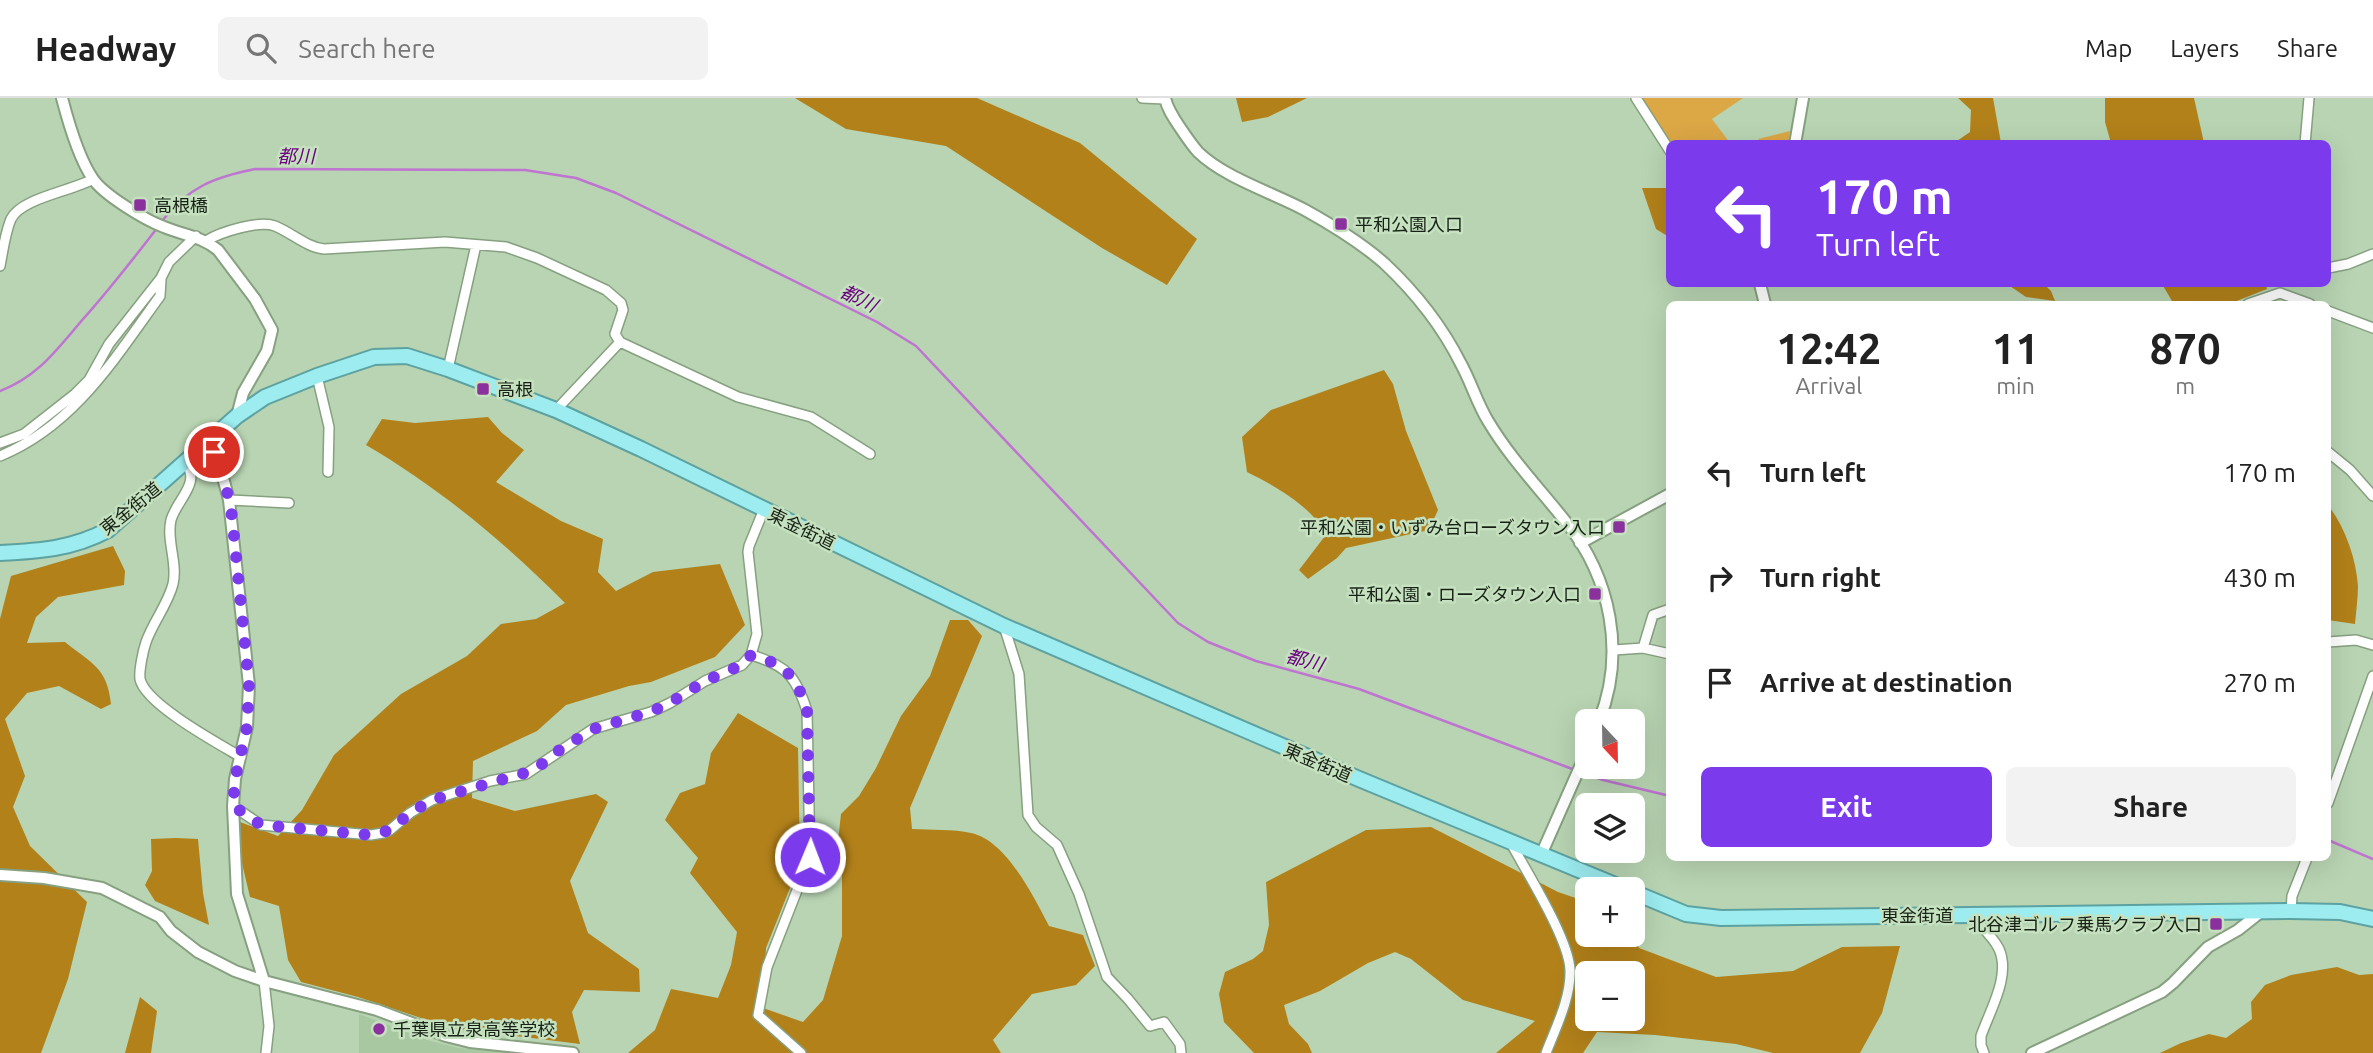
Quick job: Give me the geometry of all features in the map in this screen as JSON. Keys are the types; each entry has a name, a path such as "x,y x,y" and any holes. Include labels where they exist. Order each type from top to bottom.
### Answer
{"highway":[{"name":"東金街道","path":"0,553 60,548 86,542 108,530 237,416 265,397 374,357 397,354 448,369 556,410 1003,626 1596,877"},
{"name":"東金街道","path":"1645,897 1686,914 1705,918 2291,911 2340,912 2373,919"}],"street":[{"path":"62,98 86,166 103,190 163,227 201,239 218,250 255,299 272,330 267,351 243,393 237,416"},
{"path":"1142,98 1165,98 1169,109 1197,151 1217,167 1334,226 1383,263 1424,306 1455,352 1487,419 1506,449 1567,523 1593,564 1603,591 1614,650 1602,709"},
{"path":"1636,98 1666,145"},
{"path":"1796,140 1803,98"},
{"path":"2305,140 2309,98"},
{"path":"0,266 5,220 21,206 93,179"},
{"path":"0,443 24,434 89,380 109,344 161,278 169,262 201,239 246,227 271,225 314,248 445,242 506,247 537,258 606,290 621,303 623,310 615,334 620,342 738,397 811,417 870,454"},
{"path":"448,369 476,244"},
{"path":"2331,267 2373,254"},
{"path":"0,456 45,433 100,379 160,296 161,278"},
{"path":"2254,301 2281,288 2305,301"},
{"path":"2331,312 2373,328"},
{"path":"556,410 620,342"},
{"path":"317,376 328,427 328,472"},
{"path":"209,441 218,459 229,500 249,685 248,718 235,779 233,806 237,894 264,981 269,1026 266,1053"},
{"path":"2331,454 2350,470 2373,496"},
{"path":"185,462 191,470 192,479 171,520 173,585 145,643 140,678 144,688 172,714 241,757"},
{"path":"1580,543 1666,496"},
{"path":"229,500 289,503"},
{"path":"233,806 261,825 371,835 383,833 432,800 535,770 586,732 650,712 705,681 742,665 751,655 757,634 749,546 764,509"},
{"path":"1643,649 1653,615 1666,610"},
{"path":"1003,626 1019,674 1028,815 1036,827 1057,845 1079,894 1107,977 1150,1026 1164,1022 1180,1044 1181,1053"},
{"path":"2331,642 2356,639 2373,645"},
{"path":"1614,650 1643,649 1666,653"},
{"path":"751,655 774,662 788,673 800,689 807,711 810,857 767,967 758,1015 800,1053"},
{"path":"2331,795 2373,676"},
{"path":"1542,855 1575,779"},
{"path":"1511,843 1562,940 1570,969 1562,1010 1546,1053"},
{"path":"2291,911 2292,896 2306,861"},
{"path":"0,875 44,877 102,888 160,917 171,931 198,951 235,971 264,981 377,1010 446,1036 573,1053"},
{"path":"2032,1053 2162,992 2207,947 2238,930 2262,911"},
{"path":"1970,914 1999,950 2002,963 2002,978 1981,1036 1984,1053"}],"shaded area":[{"path":"795,98 977,98 1080,143 1197,239 1167,285 1102,248 946,146 846,129"},
{"path":"1236,98 1307,98 1268,117 1242,122"},
{"path":"1640,98 1743,98 1712,119 1728,140 1667,140"},
{"path":"1958,98 1993,98 2000,140 1958,140 1970,132 1971,110"},
{"path":"2105,98 2194,98 2203,140 2110,140 2105,122"},
{"path":"1790,131 1788,140 1758,139"},
{"path":"1642,188 1666,188 1666,235 1656,229"},
{"path":"2011,287 2047,287 2055,301 2026,297"},
{"path":"2164,287 2267,289 2237,301 2172,301"},
{"path":"1384,370 1393,384 1406,431 1438,510 1429,530 1346,548 1308,579 1299,570 1325,536 1313,516 1303,507 1247,472 1242,437 1271,410"},
{"path":"488,417 502,433 524,450 496,482 561,521 603,539 598,572 616,591 653,572 720,564 745,625 715,657 651,682 566,705 537,731 473,761 472,798 515,811 596,794 608,802 570,881 588,933 639,969 640,992 584,990 572,1012 580,1044 451,1028 358,997 301,982 288,960 279,906 250,897 235,834 240,822 278,836 302,810 334,755 401,694 467,656 501,624 536,619 565,603 470,517 393,461 366,445 382,419 415,423"},
{"path":"2331,510 2349,543 2355,565 2358,586 2355,624 2331,620"},
{"path":"113,546 125,571 124,585 58,597 36,617 27,643 65,642 97,667 106,682 111,704 101,709 59,686 27,693 5,719 25,776 13,807 30,846 87,902 68,979 41,1053 0,1053 0,619 11,576"},
{"path":"950,620 968,620 982,636 910,808 912,829 971,833 996,846 1018,871 1049,926 1083,935 1095,966 1076,985 1032,994 993,1040 1001,1053 628,1053 655,1030 671,989 718,998 731,965 737,932 690,873 698,858 665,820 680,793 705,784 711,753 738,713 798,748 800,863 766,948 763,1008 803,1022 823,1000 842,936 842,877 838,841 841,814 859,796 901,716 930,676"},
{"path":"1431,827 1558,892 1575,898 1575,947 1639,947 1716,977 1793,971 1842,947 1900,946 1882,1013 1860,1053 1773,1053 1736,1044 1597,1032 1583,1053 1496,1053 1535,1021 1463,1000 1411,959 1395,952 1368,963 1320,991 1284,1005 1289,1024 1308,1044 1312,1053 1254,1053 1224,1022 1219,994 1225,972 1253,959 1263,951 1269,925 1266,882 1366,830"},
{"path":"151,839 198,839 209,925 155,901 145,885 152,871"},
{"path":"2337,967 2359,975 2373,974 2373,1053 2160,1053 2209,1034 2226,1038 2252,1019 2251,1002 2265,985 2291,975"},
{"path":"140,997 157,1011 151,1053 125,1053"},
{"name":"千葉県立泉高等学校","path":"359,1014 427,1040 459,1048 522,1053 359,1053"}],"waterway":[{"name":"都川","path":"162,221 182,200 203,185 255,169 525,170 576,178 616,193 877,322 916,346 1178,623 1208,642 1256,661 1359,689 1575,770"},
{"name":"都川","path":"0,391 26,378 46,360 103,296 158,227"},
{"name":"都川","path":"1600,779 1666,795"},
{"name":"都川","path":"2331,841 2373,859"}],"place":[{"name":"高根橋","path":"140,205"},
{"name":"平和公園入口","path":"1341,224"},
{"name":"高根","path":"483,389"},
{"name":"平和公園・いずみ台ローズタウン入口","path":"1619,527"},
{"name":"平和公園・ローズタウン入口","path":"1595,594"},
{"name":"北谷津ゴルフ乗馬クラブ入口","path":"2216,924"},
{"name":"千葉県立泉高等学校","path":"379,1029"}],"route":[{"path":"214,452 225,482 232,516 249,685 247,727 235,779 233,806 261,825 371,835 383,833 432,800 535,770 555,753 593,729 650,712 670,703 705,681 742,665 751,655 774,662 788,673 800,689 807,711 810,857"}]}
